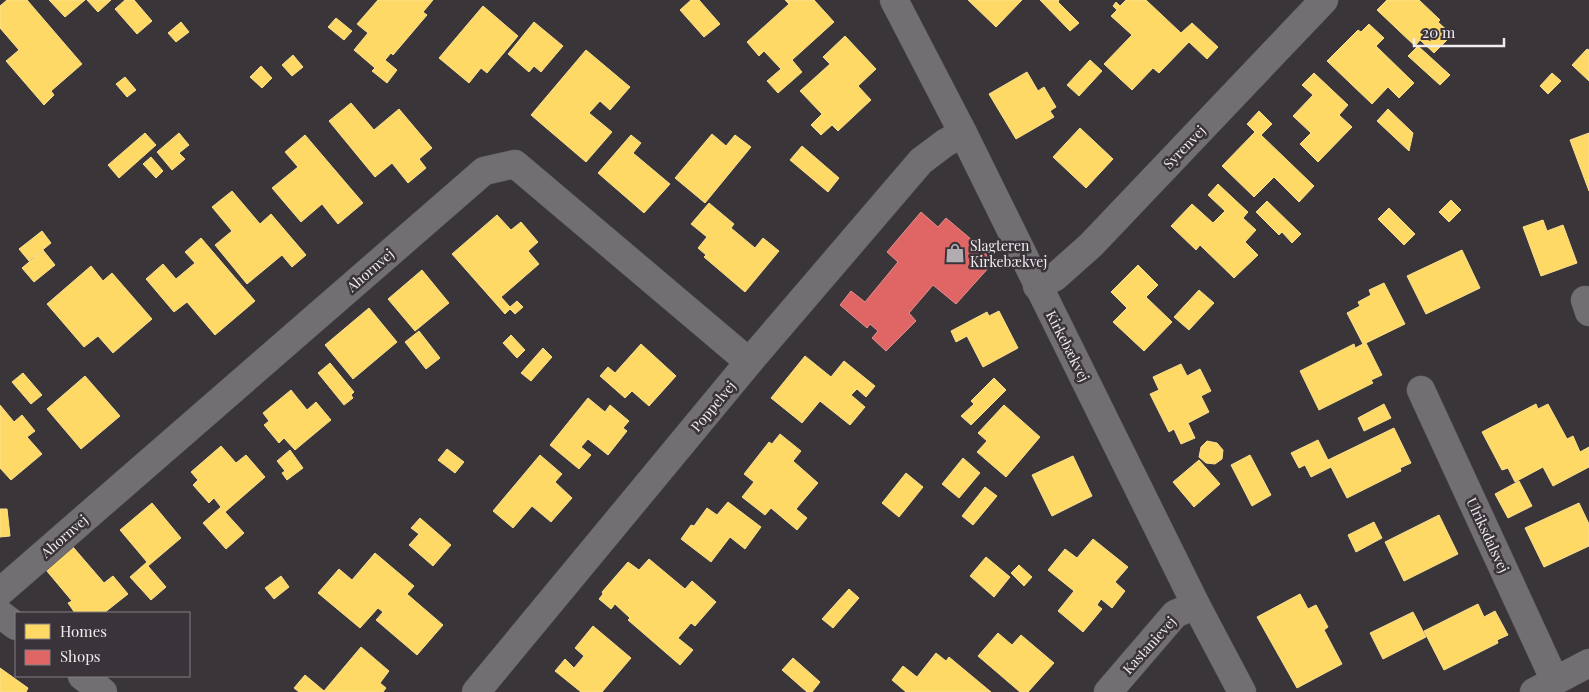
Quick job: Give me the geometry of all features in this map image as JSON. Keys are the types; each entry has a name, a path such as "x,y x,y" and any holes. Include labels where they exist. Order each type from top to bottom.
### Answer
{"street":[{"name":"Kirkebækvej","path":"894,0 1196,605 1242,692"},
{"name":"Syrenvej","path":"1037,286 1054,277 1091,245 1324,0"},
{"name":"Poppelvej","path":"476,692 749,362 921,162 945,143 962,133"},
{"name":"Ahornvej","path":"0,592 484,171 515,164 749,362"},
{"name":"Ulriksdalsvej","path":"1421,390 1545,686 1589,663"},
{"name":"Kastanievej","path":"1108,692 1175,614 1196,605"},
{"path":"0,614 15,625"},
{"path":"83,677 103,692"}],"building: Homes":[{"path":"7,0 27,0 82,64 51,91 54,95 44,105 6,61 19,50 0,28 0,6"},
{"path":"49,0 85,0 65,17"},
{"path":"87,0 111,0 98,12"},
{"path":"125,0 134,0 152,21 137,34 115,9"},
{"path":"378,0 433,0 423,12 427,15 393,55 391,53 385,60 397,70 387,83 372,71 375,68 354,50 368,33 357,24"},
{"path":"691,0 699,0 720,24 704,37 680,10"},
{"path":"785,0 814,0 834,22 792,60 802,72 778,93 767,81 781,69 764,51 759,56 747,42 789,4"},
{"path":"968,0 1022,0 996,27"},
{"path":"1040,0 1059,0 1058,2 1079,23 1070,31"},
{"path":"1126,0 1146,0 1181,33 1192,23 1218,47 1207,59 1189,42 1159,73 1153,68 1132,90 1104,64 1132,35 1111,16 1117,10 1113,6 1116,2 1120,6"},
{"path":"1387,0 1419,0 1440,20 1438,22 1452,35 1434,53 1420,40 1415,46 1377,10"},
{"path":"483,6 518,36 487,73 481,68 469,83 439,58"},
{"path":"336,18 352,31 344,40 328,27"},
{"path":"181,22 189,32 176,42 168,33"},
{"path":"534,22 563,46 541,72 534,66 529,72 508,54"},
{"path":"1369,24 1384,38 1376,46 1414,83 1399,98 1388,87 1372,104 1327,61 1358,30 1361,32"},
{"path":"845,36 876,69 858,86 871,100 838,131 832,125 821,135 811,125 822,114 800,91 830,64 823,57"},
{"path":"1418,46 1450,75 1440,85 1408,56"},
{"path":"1587,49 1589,50 1589,81 1572,65"},
{"path":"586,50 630,87 610,110 600,101 589,113 612,132 586,162 531,115"},
{"path":"293,55 303,67 292,76 282,65"},
{"path":"1090,60 1102,71 1079,96 1067,85"},
{"path":"261,66 272,78 262,88 250,77"},
{"path":"1027,72 1038,91 1044,87 1056,107 1050,111 1054,117 1016,139 989,94"},
{"path":"1314,73 1348,105 1339,115 1352,127 1318,162 1300,144 1311,133 1293,116 1313,95 1302,85"},
{"path":"1552,73 1561,81 1548,94 1540,86"},
{"path":"125,77 136,90 127,97 116,84"},
{"path":"351,103 374,130 399,109 432,148 419,159 426,168 408,183 392,163 375,177 329,121"},
{"path":"1388,109 1413,133 1409,151 1377,121"},
{"path":"1259,111 1272,124 1261,135 1314,186 1299,202 1274,177 1254,197 1222,166 1255,132 1247,124"},
{"path":"1080,128 1113,159 1086,188 1053,157"},
{"path":"145,133 156,145 119,178 108,165"},
{"path":"179,133 189,145 179,153 185,159 172,170 157,152"},
{"path":"1589,133 1589,191 1570,140"},
{"path":"712,134 726,146 735,135 751,147 705,203 675,178"},
{"path":"305,135 363,203 338,224 322,204 301,222 272,188 298,167 285,152"},
{"path":"631,135 641,143 633,153 670,184 644,213 598,173"},
{"path":"802,146 839,178 828,192 790,160"},
{"path":"151,157 163,171 156,178 143,164"},
{"path":"1218,184 1248,212 1243,218 1256,230 1245,242 1258,255 1234,278 1200,245 1196,250 1171,226 1192,204 1213,223 1225,211 1208,195"},
{"path":"232,191 260,224 271,214 306,255 292,267 282,255 247,284 215,245 232,231 212,207"},
{"path":"1451,200 1461,210 1449,222 1439,212"},
{"path":"1267,201 1301,234 1292,243 1282,232 1279,235 1256,212"},
{"path":"709,203 734,224 731,228 755,248 763,238 779,251 745,292 704,257 706,255 698,248 707,237 691,224"},
{"path":"1389,208 1415,234 1404,245 1378,219"},
{"path":"497,215 511,230 521,222 538,242 528,251 539,264 501,297 510,307 517,301 523,307 515,314 510,309 505,314 452,254"},
{"path":"1543,220 1547,231 1563,225 1577,263 1541,276 1523,227"},
{"path":"42,231 51,243 29,261 19,249"},
{"path":"201,238 255,301 215,335 187,302 174,312 146,279 163,264 176,279 195,263 185,252"},
{"path":"43,250 55,265 34,282 22,268"},
{"path":"1462,250 1480,288 1426,314 1407,276"},
{"path":"1138,265 1158,285 1146,297 1172,322 1144,351 1113,322 1127,308 1111,292"},
{"path":"91,266 103,281 112,273 152,319 113,353 98,336 84,347 47,304"},
{"path":"422,270 449,303 415,331 388,299"},
{"path":"1384,283 1405,324 1366,343 1382,375 1371,380 1373,383 1319,410 1300,371 1354,344 1355,348 1363,344 1347,313 1360,306 1358,302 1371,295 1369,290"},
{"path":"1199,290 1214,303 1189,330 1174,317"},
{"path":"369,308 397,342 353,379 325,345"},
{"path":"999,311 1018,348 983,367 967,336 956,342 951,331 987,312 989,316"},
{"path":"419,331 440,358 426,369 405,342"},
{"path":"511,335 525,350 517,358 503,343"},
{"path":"641,344 676,376 649,406 632,391 625,398 600,376 608,367 615,373"},
{"path":"543,348 552,357 531,381 521,373"},
{"path":"805,356 831,377 844,361 875,386 866,397 857,389 851,395 865,407 850,425 820,401 802,423 771,398"},
{"path":"330,363 354,392 351,395 353,398 344,405 318,373"},
{"path":"1181,364 1187,376 1200,369 1211,391 1201,396 1209,412 1188,423 1195,438 1181,444 1174,429 1169,432 1150,394 1159,390 1153,377"},
{"path":"23,373 42,395 31,404 12,382"},
{"path":"85,376 120,416 81,449 47,409"},
{"path":"994,378 1006,390 971,425 961,416 974,404 971,401"},
{"path":"291,390 307,410 316,402 331,420 295,450 284,438 279,443 264,425 269,421 263,413"},
{"path":"588,398 605,412 610,405 629,421 623,428 627,431 608,455 588,439 581,447 591,455 579,469 550,445"},
{"path":"1384,404 1391,418 1364,431 1358,418"},
{"path":"1536,404 1538,409 1548,404 1567,439 1573,436 1580,452 1589,447 1589,467 1553,486 1543,467 1515,482 1508,468 1502,470 1482,432"},
{"path":"0,405 14,422 22,415 35,431 27,437 42,454 11,480 0,468"},
{"path":"1004,405 1040,437 1006,477 977,452 987,441 978,433"},
{"path":"1394,428 1411,463 1400,468 1401,471 1347,498 1331,467 1311,477 1305,465 1299,468 1291,453 1318,440 1328,460"},
{"path":"780,434 801,451 793,461 818,483 796,509 807,518 797,530 771,508 765,515 742,497 754,482 744,474 769,442 772,444"},
{"path":"1207,441 1217,443 1223,450 1222,459 1215,464 1206,463 1199,457 1201,447"},
{"path":"221,446 236,463 246,455 265,477 225,512 244,533 226,549 203,523 221,507 214,498 209,503 193,485 198,480 191,472"},
{"path":"447,449 464,462 455,473 438,460"},
{"path":"290,450 303,468 287,480 282,473 285,471 277,461"},
{"path":"540,455 562,474 555,482 572,498 551,522 532,506 513,528 493,511"},
{"path":"1250,455 1271,495 1252,506 1231,465"},
{"path":"1073,456 1092,496 1052,516 1032,475"},
{"path":"963,458 980,473 959,498 942,484"},
{"path":"1199,460 1220,484 1194,507 1173,482"},
{"path":"906,473 923,487 899,517 882,503"},
{"path":"1519,481 1532,506 1508,518 1495,494"},
{"path":"985,487 997,496 973,525 962,516"},
{"path":"728,502 761,527 745,549 730,537 711,562 681,539 691,525 694,526 707,508 717,515"},
{"path":"152,503 181,538 148,566 166,587 151,600 130,577 147,562 120,530"},
{"path":"1579,503 1589,524 1589,546 1544,567 1525,528"},
{"path":"0,509 7,509 10,536 0,537"},
{"path":"1439,515 1458,554 1404,581 1385,542"},
{"path":"420,518 451,545 433,566 409,545 419,534 411,528"},
{"path":"1374,522 1382,538 1356,552 1348,535"},
{"path":"1093,539 1128,567 1115,582 1125,591 1112,608 1101,599 1097,605 1102,609 1083,632 1058,611 1074,591 1048,570 1065,549 1077,558"},
{"path":"73,547 104,583 113,576 128,594 105,612 74,612 68,603 72,601 46,570"},
{"path":"375,553 414,586 407,594 443,625 417,655 376,620 383,612 378,608 360,628 318,593 339,569 352,580"},
{"path":"986,557 1010,577 994,597 970,576"},
{"path":"649,559 685,589 692,581 716,602 695,626 691,623 678,638 693,650 680,665 628,620 630,618 615,604 611,609 599,599 603,594 602,592 628,562 639,570"},
{"path":"1019,565 1032,577 1024,586 1011,573"},
{"path":"281,576 289,587 274,599 265,588"},
{"path":"849,589 859,598 833,628 822,619"},
{"path":"1300,594 1308,609 1316,605 1328,627 1324,630 1342,664 1297,688 1257,617"},
{"path":"1478,604 1484,617 1495,611 1508,635 1497,640 1498,643 1444,670 1424,631"},
{"path":"1413,612 1426,637 1383,659 1370,633"},
{"path":"593,626 631,658 602,692 581,692 555,671 565,659 574,668 584,656 575,648"},
{"path":"998,633 1012,645 1021,635 1054,663 1028,692 1020,692 978,656"},
{"path":"361,647 389,671 380,683 386,688 383,692 299,692 294,688 305,675 324,691"},
{"path":"936,653 946,661 949,657 991,692 906,692 892,680 903,666 917,677"},
{"path":"793,658 820,682 812,692 807,692 782,670"},
{"path":"0,668 28,688 26,692 0,692"}],"building: Shops":[{"path":"921,212 938,227 946,218 985,251 991,265 956,304 933,285 909,313 916,321 886,351 872,338 878,331 870,324 867,328 840,305 851,291 865,302 898,262 887,252"}],"place":[{"name":"Slagteren Kirkebækvej","path":"955,253"}]}
